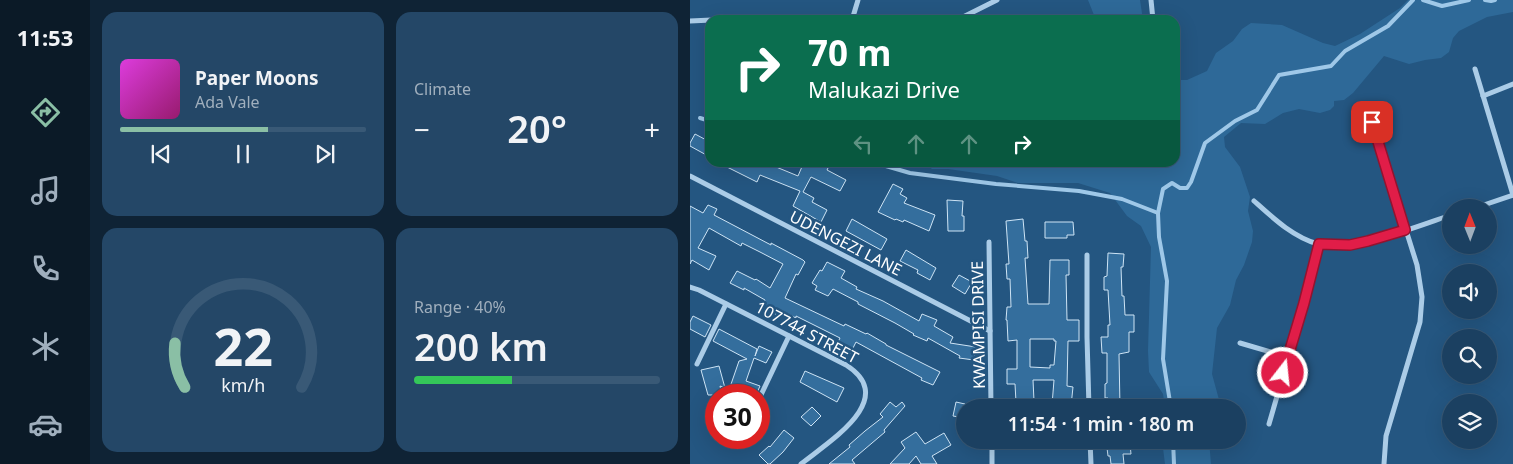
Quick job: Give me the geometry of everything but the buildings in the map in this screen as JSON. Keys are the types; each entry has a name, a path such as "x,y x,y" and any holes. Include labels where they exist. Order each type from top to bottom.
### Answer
{"street":[{"path":"854,15 858,0"},
{"path":"967,15 997,0"},
{"path":"1151,0 1152,15"},
{"path":"690,21 705,20"},
{"path":"1475,69 1513,195 1498,200"},
{"path":"1483,96 1513,84"},
{"path":"1372,122 1417,265 1422,297 1420,322 1386,436 1384,464"},
{"name":"UDENGEZI LANE","path":"690,176 990,331"},
{"path":"1254,201 1285,227 1319,244 1350,245 1442,218"},
{"name":"KWAMPISI DRIVE","path":"989,242 991,399"},
{"path":"1269,424 1319,244"},
{"path":"1087,255 1086,298 1089,399"},
{"name":"107744 STREET","path":"690,287 853,370 861,380 865,392 864,406 854,420 801,464"},
{"path":"696,364 726,304"},
{"path":"766,384 789,336"},
{"path":"1240,343 1288,356"},
{"path":"992,449 992,464"},
{"path":"1090,449 1091,464"}],"shaded area":[{"path":"1088,0 1140,0 1142,15 1094,15"},
{"path":"1408,0 1513,0 1513,12 1487,17 1459,31 1453,38 1449,52 1441,58 1409,64 1384,56 1353,93 1344,100 1334,101 1334,106 1330,110 1320,113 1299,109 1283,113 1265,124 1241,123 1224,137 1225,147 1240,167 1250,197 1248,211 1253,231 1252,242 1244,265 1236,280 1230,305 1217,328 1212,374 1219,399 1164,399 1163,394 1149,372 1151,247 1141,226 1127,216 1110,193 1078,183 1018,183 997,176 948,169 932,169 929,167 1180,167 1180,80 1187,80 1207,71 1216,53 1233,41 1242,29 1251,23 1282,25 1323,43 1335,46 1360,34 1400,8"},
{"path":"1163,449 1210,449 1211,464 1165,464"}],"waterway":[{"path":"1170,399 1163,359 1167,281 1159,237 1158,213 1163,189 1172,183 1180,188 1187,188 1205,143 1235,121 1257,110 1279,75 1331,66 1345,51 1388,26 1413,0"},
{"path":"1423,0 1442,6 1469,0"},
{"path":"1485,0 1495,0"},
{"path":"700,118 705,120"},
{"path":"889,167 910,173 996,184 1079,191 1122,199 1158,213"},
{"path":"1173,449 1174,464"}],"route":[{"path":"1283,373 1319,244 1350,245 1405,230 1372,122"}]}
